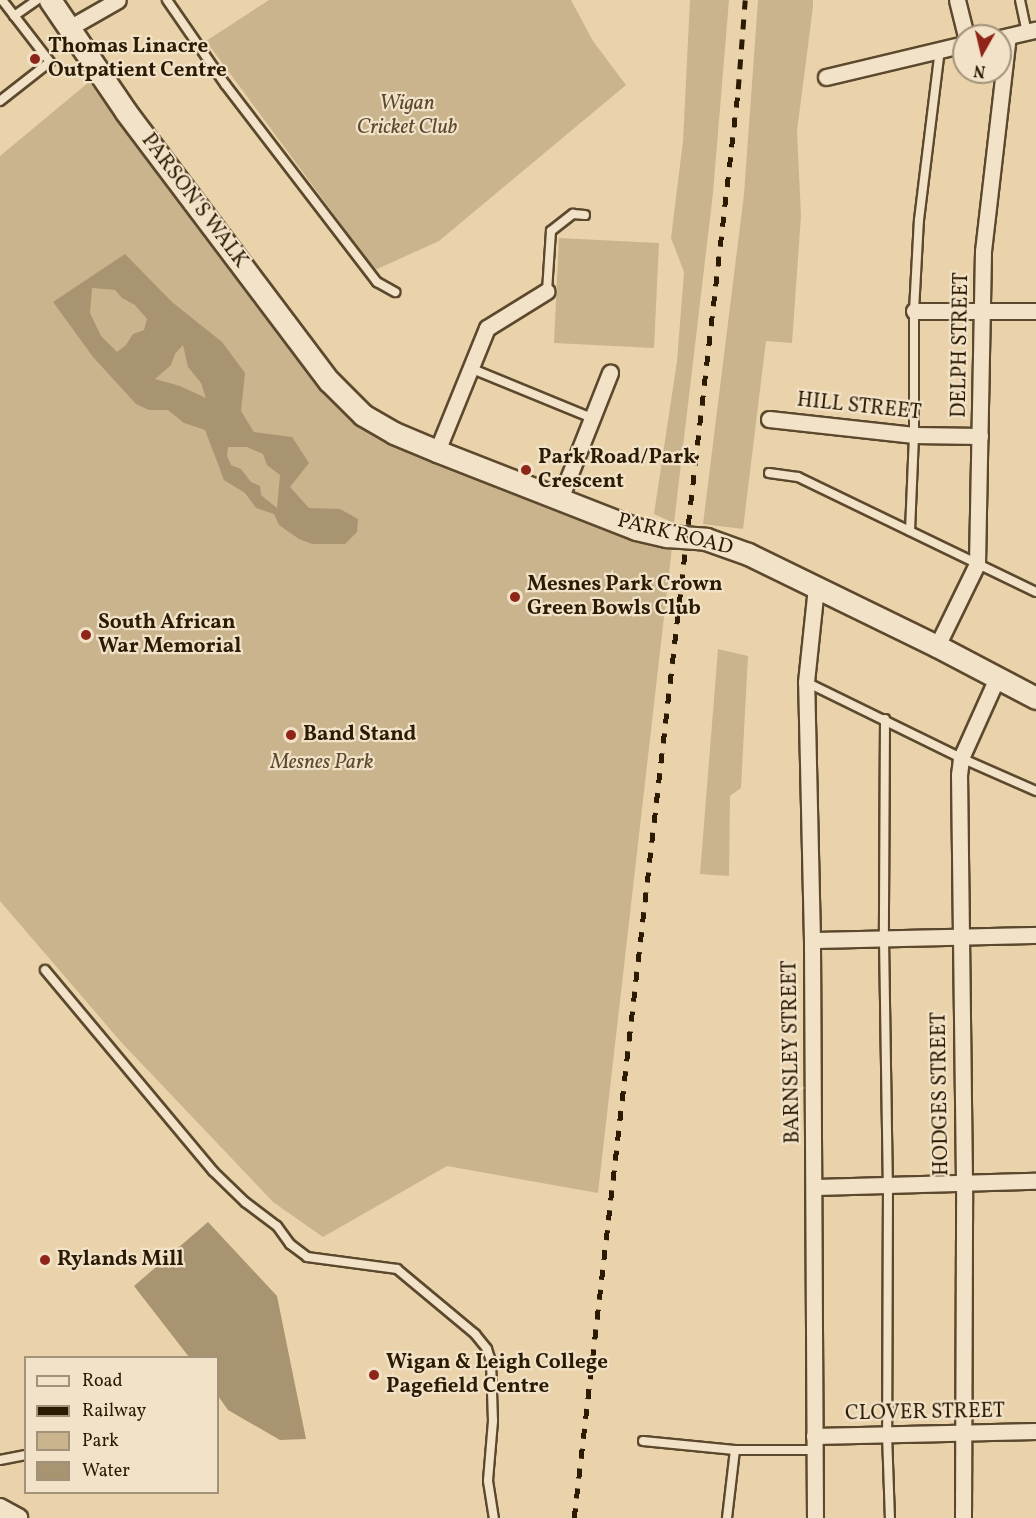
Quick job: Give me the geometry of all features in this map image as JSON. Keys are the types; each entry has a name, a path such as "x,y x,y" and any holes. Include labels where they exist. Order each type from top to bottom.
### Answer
{"main road":[{"name":"PARSON'S WALK","path":"50,0 126,112 344,398"},
{"name":"PARK ROAD","path":"344,398 379,426 560,499 650,533 706,539 725,545 937,646 1036,699"}],"street":[{"path":"69,28 118,0"},
{"path":"957,0 963,24"},
{"path":"1012,35 1032,31"},
{"path":"826,77 952,46"},
{"name":"DELPH STREET","path":"937,646 977,564 983,251 999,84"},
{"path":"437,451 487,328 547,291"},
{"path":"914,311 1036,312"},
{"path":"560,499 610,373"},
{"name":"HILL STREET","path":"769,419 915,435 980,436"},
{"name":"BARNSLEY STREET","path":"815,1518 815,1187 806,682 816,587"},
{"name":"HODGES STREET","path":"963,1518 964,1182 959,937 960,758 997,678"},
{"path":"812,940 1036,935"},
{"path":"815,1187 888,1183 1036,1181"},
{"name":"CLOVER STREET","path":"815,1443 887,1434 1036,1431"},
{"path":"0,1508 18,1518"}],"lane":[{"path":"0,101 50,62 2,0"},
{"path":"14,16 38,0"},
{"path":"167,0 225,84 377,282 395,292"},
{"path":"1020,0 1032,31"},
{"path":"910,531 915,435 914,311 919,220 940,49"},
{"path":"547,291 551,231 573,214 585,215"},
{"path":"470,368 592,418"},
{"path":"769,473 798,477 1036,592"},
{"path":"806,682 960,758 1036,791"},
{"path":"885,719 887,1434 890,1518"},
{"path":"45,970 213,1171 245,1202 277,1226 290,1244 307,1257 397,1269 475,1334 487,1349 491,1361 493,1421 488,1480 494,1518"},
{"path":"643,1441 735,1450 815,1443"},
{"path":"727,1518 735,1450"},
{"path":"0,1460 24,1455"}],"green space":[{"name":"Wigan Cricket Club","path":"269,0 571,0 593,41 626,85 439,241 375,270 206,41"},
{"path":"690,0 729,0 713,193 674,523 654,514 677,361 684,272 671,238 683,141"},
{"path":"758,0 813,0 813,7 797,131 801,216 792,343 766,341 743,529 703,524 744,194"},
{"name":"Mesnes Park","path":"89,82 316,382 349,416 448,466 548,506 672,547 598,1193 447,1166 323,1237 273,1202 121,1042 0,901 0,156"},
{"path":"559,238 659,243 654,348 554,343"},
{"path":"718,649 748,656 741,788 730,796 729,876 700,874"}],"water":[{"path":"125,254 172,302 222,342 245,373 241,411 254,432 292,437 309,463 290,487 309,508 340,509 358,519 357,532 345,544 312,544 299,539 279,525 274,514 256,508 245,493 224,480 205,430 184,423 168,410 149,410 136,404 93,357 53,302","holes":["92,288 115,290 122,298 135,305 147,319 144,330 133,334 126,345 117,352 101,336 90,313","183,345 188,367 201,383 206,398 180,386 155,379 171,365 175,354","228,447 247,447 263,454 267,465 280,475 277,508 261,495 260,486 251,482 241,469 231,465 227,456"]},
{"path":"208,1222 277,1296 306,1439 280,1440 228,1410 219,1397 219,1356 188,1356 134,1286"}],"railway":[{"path":"574,1518 738,89 745,0"}],"place":[{"name":"Thomas Linacre Outpatient Centre","path":"35,59"},
{"name":"Park Road/Park Crescent","path":"526,470"},
{"name":"Mesnes Park Crown Green Bowls Club","path":"515,597"},
{"name":"South African War Memorial","path":"86,635"},
{"name":"Band Stand","path":"291,735"},
{"name":"Rylands Mill","path":"45,1260"},
{"name":"Wigan & Leigh College Pagefield Centre","path":"374,1375"}]}
